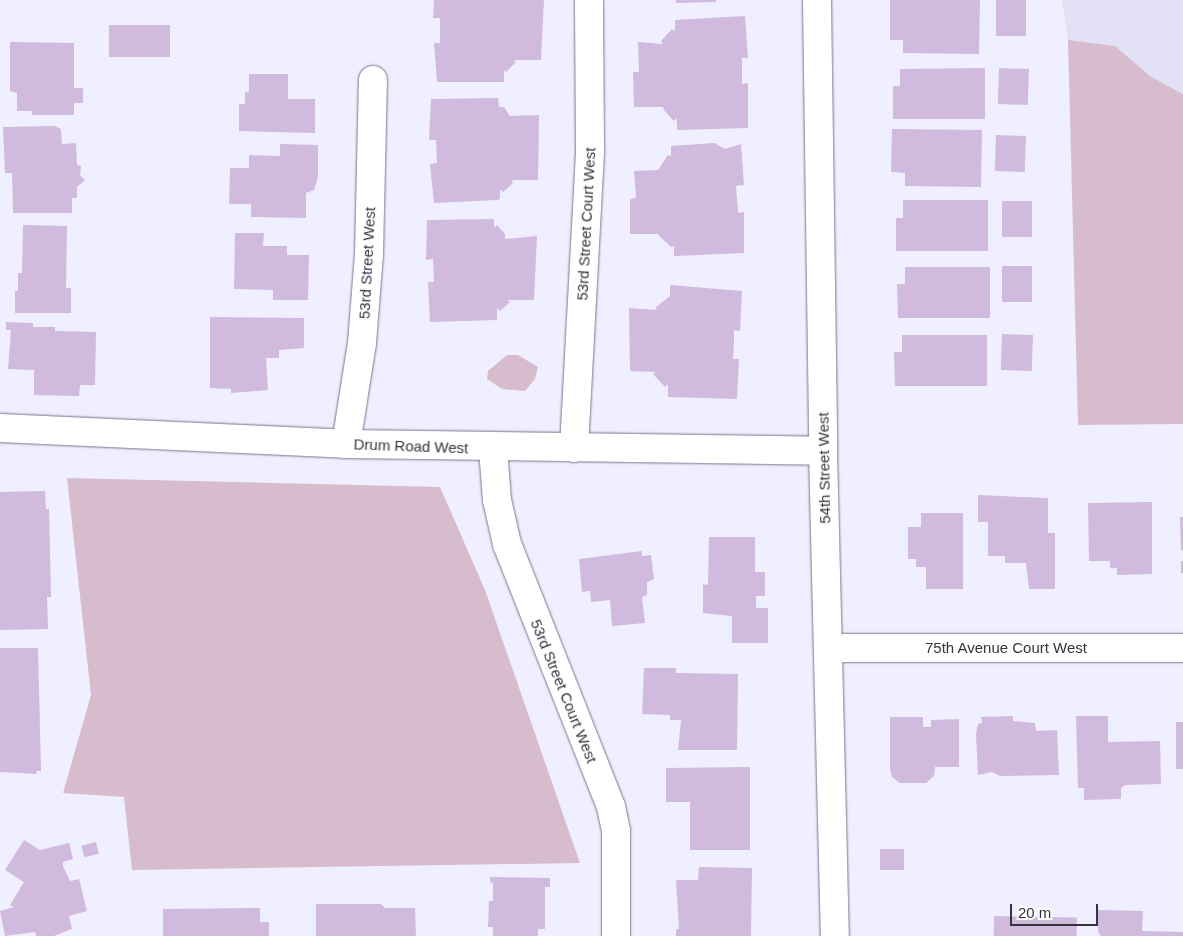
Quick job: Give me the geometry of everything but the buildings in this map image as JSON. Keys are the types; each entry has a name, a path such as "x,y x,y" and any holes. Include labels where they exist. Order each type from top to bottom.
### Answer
{"street":[{"name":"53rd Street Court West","path":"574,448 590,149 589,0"},
{"name":"54th Street West","path":"817,0 823,451 835,936"},
{"name":"53rd Street West","path":"346,444 363,323 374,80"},
{"name":"Drum Road West","path":"0,428 346,444 493,448 823,451"},
{"name":"53rd Street Court West","path":"493,448 497,500 507,544 611,807 616,831 616,936"},
{"name":"75th Avenue Court West","path":"829,648 1183,648"}],"shaded area":[{"path":"1062,0 1183,0 1183,94 1150,76 1115,46 1068,40"},
{"path":"1068,40 1115,46 1150,76 1183,94 1183,424 1078,425"},
{"path":"507,355 518,355 538,367 535,379 525,391 502,389 487,379 488,371"},
{"path":"67,478 440,487 485,590 580,863 132,870 124,797 63,793 91,695"}]}
